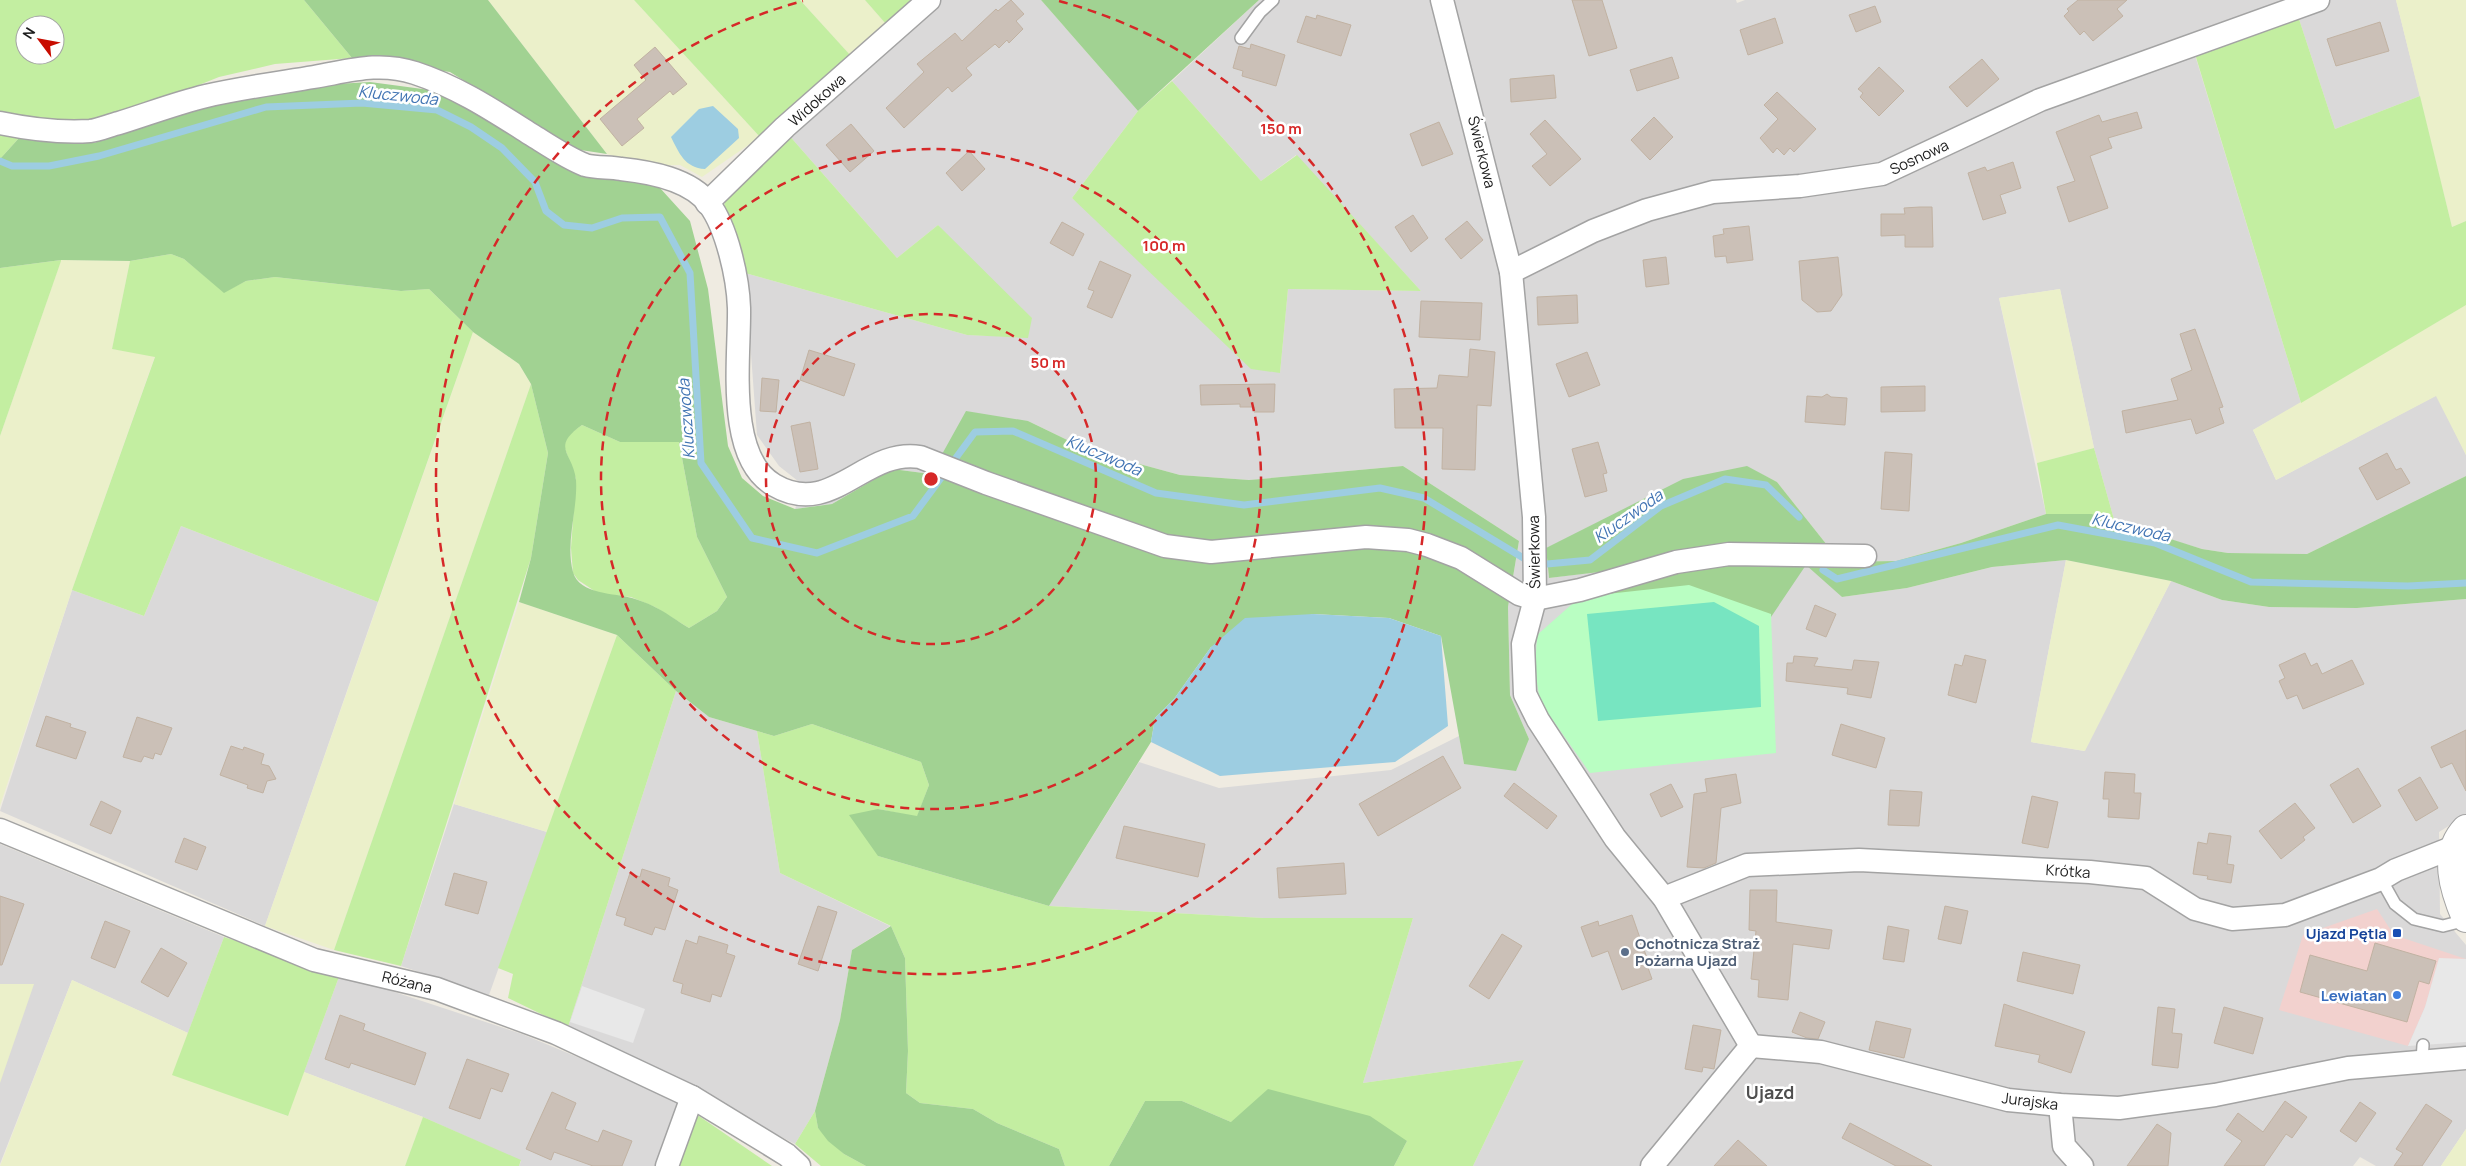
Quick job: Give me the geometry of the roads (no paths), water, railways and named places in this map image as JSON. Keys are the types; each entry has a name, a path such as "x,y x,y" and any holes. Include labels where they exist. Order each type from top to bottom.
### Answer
{"street":[{"name":"Widokowa","path":"708,203 785,127 929,0"},
{"name":"Świerkowa","path":"1442,0 1511,272 1523,408 1532,479 1536,600 1523,644 1526,694 1538,720 1615,838 1664,898 1751,1046"},
{"name":"Sosnowa","path":"1511,272 1592,231 1647,210 1703,194 1800,186 1882,174 2040,100 2318,0"},
{"path":"0,122 28,129 92,131 205,96 371,66 412,72 462,91 546,144 586,165 658,175 685,185 708,203 721,229 735,277 739,305 738,382 745,444 755,467 763,477 774,485 797,494 823,493 837,488 881,461 909,455 1142,539 1188,550 1211,552 1366,537 1408,540 1461,558 1519,594 1536,600 1580,590 1676,562 1729,554 1865,556"},
{"name":"Różana","path":"0,830 314,960 437,989 556,1033 692,1097 787,1155 799,1166"},
{"path":"2460,838 2452,866 2454,886 2466,919"},
{"name":"Krótka","path":"1664,898 1747,865 1859,860 2090,872 2146,878 2195,908 2232,919 2286,915 2381,879 2460,838"},
{"path":"1652,1166 1751,1046"},
{"name":"Jurajska","path":"1751,1046 1821,1052 2008,1100 2119,1108 2215,1096 2423,1053 2466,1058"},
{"path":"667,1166 692,1097"},
{"path":"2060,1105 2064,1146 2082,1166"}],"lane":[{"path":"1241,38 1260,12 1273,0"},
{"path":"2381,879 2395,904 2414,919 2443,926 2466,919"}],"water":[{"path":"713,106 738,129 739,138 705,169 698,168 692,166 684,159 671,137 699,109"},
{"path":"1313,614 1389,618 1441,636 1448,726 1395,762 1220,776 1151,742 1155,718 1174,699 1211,647 1245,618"}],"waterway":[{"name":"Kluczwoda","path":"0,161 12,166 49,166 99,156 266,107 362,103 437,110 471,127 502,148 535,182 546,211 564,225 592,228 622,218 660,217 690,273 701,463 752,538 817,553 913,516 975,432 1013,431 1156,493 1244,505 1380,488 1424,498 1525,559"},
{"name":"Kluczwoda","path":"1547,564 1590,560 1661,506 1725,479 1766,485 1799,517"},
{"name":"Kluczwoda","path":"1823,570 1837,579 2058,525 2155,543 2251,582 2408,586 2466,583"}],"place":[{"name":"Ujazd Pętla","path":"2397,933"},
{"name":"Ochotnicza Straż Pożarna Ujazd","path":"1625,952"},
{"name":"Lewiatan","path":"2397,995"}],"district":[{"name":"Ujazd","path":"1770,1092"}]}
